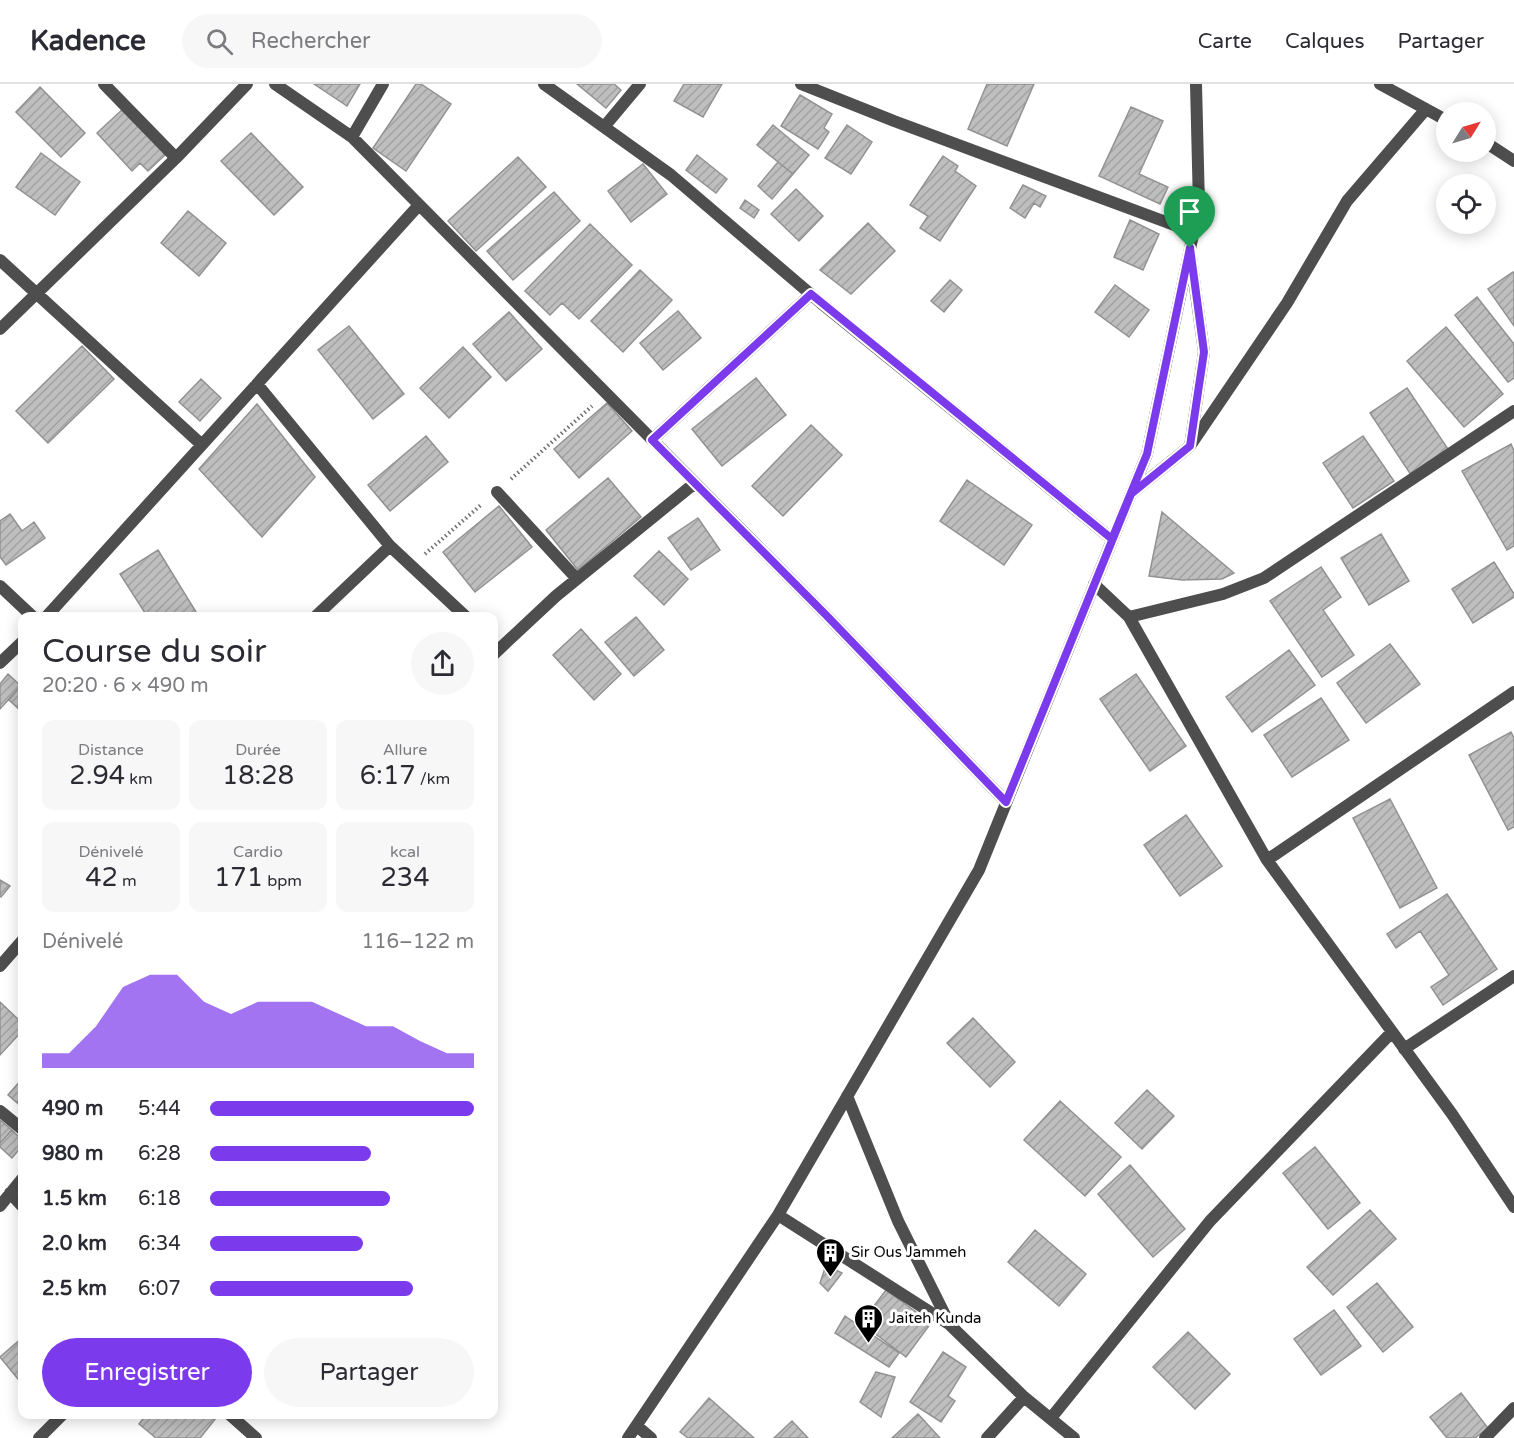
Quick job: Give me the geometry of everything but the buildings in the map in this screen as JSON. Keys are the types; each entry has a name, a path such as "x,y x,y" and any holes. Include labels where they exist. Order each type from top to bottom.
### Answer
{"street":[{"path":"104,84 176,158"},
{"path":"0,329 176,158 247,84"},
{"path":"275,84 352,137 1006,802"},
{"path":"352,137 383,84"},
{"path":"544,84 671,175 811,294 1112,539"},
{"path":"604,127 640,84"},
{"path":"801,84 1193,232"},
{"path":"628,1438 778,1215 979,870 1147,454 1199,206 1196,84"},
{"path":"1380,84 1436,114"},
{"path":"1131,494 1190,446 1287,303 1347,201 1426,109"},
{"path":"1496,149 1514,161"},
{"path":"51,612 419,205"},
{"path":"1190,248 1204,352 1190,446"},
{"path":"0,260 202,445"},
{"path":"652,440 811,294"},
{"path":"257,384 390,546 461,612"},
{"path":"1129,617 1223,594 1264,578 1514,411"},
{"path":"498,646 694,483"},
{"path":"497,492 578,579"},
{"path":"320,612 390,546"},
{"path":"1094,584 1129,617 1267,860 1452,1114 1514,1207"},
{"path":"0,586 28,612"},
{"path":"0,663 18,646"},
{"path":"1267,860 1514,692"},
{"path":"0,966 18,946"},
{"path":"1404,1048 1514,976"},
{"path":"1051,1418 1210,1221 1392,1032"},
{"path":"847,1096 898,1221 949,1324"},
{"path":"0,1111 18,1126"},
{"path":"0,1206 18,1184"},
{"path":"10,1193 18,1202"},
{"path":"778,1215 949,1324 1024,1397 1074,1438"},
{"path":"987,1438 1024,1397"},
{"path":"1485,1438 1514,1408"},
{"path":"39,1438 58,1419"},
{"path":"235,1419 256,1438"},
{"path":"637,1426 651,1438"}],"place":[{"name":"Sir Ous Jammeh","path":"830,1278"},
{"name":"Jaiteh Kunda","path":"868,1344"}],"route":[{"path":"1190,248 1204,352 1190,446 1131,494 1006,802 826,615 652,440 811,294 1112,539 1147,454 1190,248"}]}
